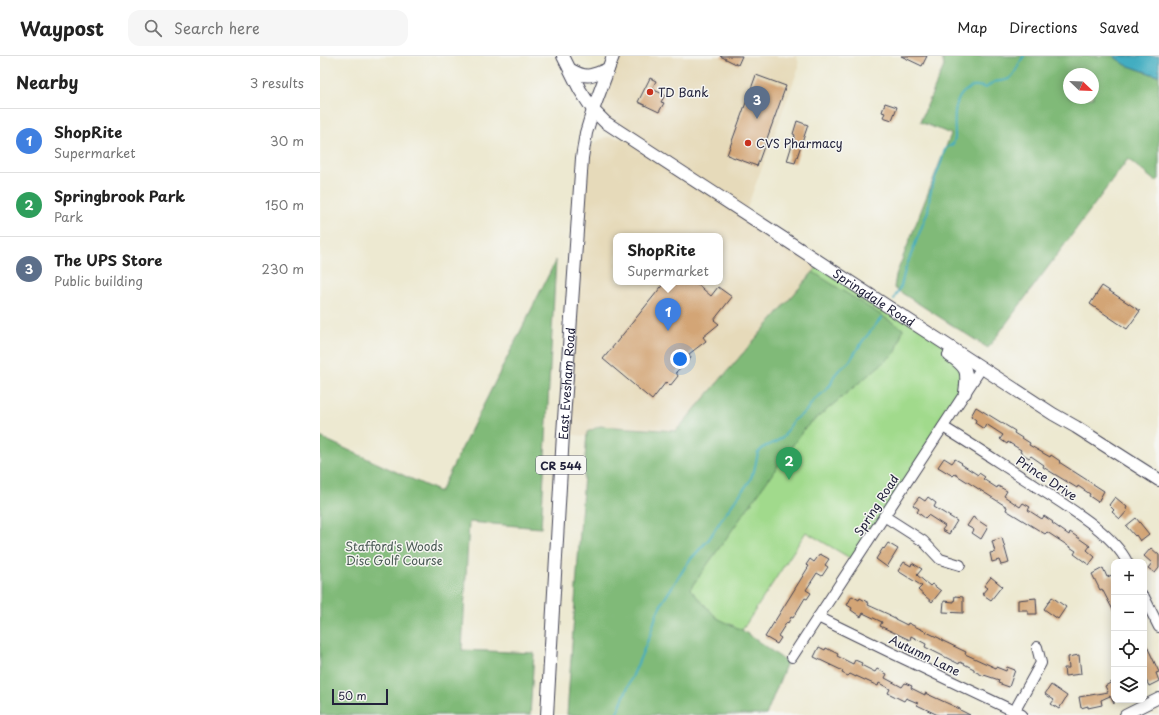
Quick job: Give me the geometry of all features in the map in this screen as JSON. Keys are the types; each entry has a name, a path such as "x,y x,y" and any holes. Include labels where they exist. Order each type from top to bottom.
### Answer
{"main road":[{"name":"Springdale Road","path":"563,56 580,90 593,110 605,122 1053,414 1159,480"},
{"name":"East Evesham Road","path":"547,715 562,434 581,167 586,134 593,110 613,56"},
{"path":"571,70 581,76 587,76 608,69"},
{"path":"908,320 916,333 962,364 966,371 967,378 965,393"}],"street":[{"name":"Spring Road","path":"792,657 982,367"},
{"name":"Prince Drive","path":"943,427 1080,516 1117,548 1125,559"},
{"path":"884,516 922,541 940,559 960,565"},
{"path":"1147,600 1155,608 1159,627"},
{"name":"Autumn Lane","path":"818,617 1018,713"},
{"path":"1018,713 1041,663 1036,646"},
{"path":"1125,715 1159,698"}],"shaded area":[{"path":"613,56 796,56 799,67 745,213 821,263 676,431 675,444 563,434 581,167 592,145 599,140 605,137 612,137 631,140 593,110"}],"green space":[{"path":"942,56 1113,56 1126,65 1159,75 1159,179 1156,182 1128,159 988,348 894,288 896,275 951,134 920,122 944,66"},
{"name":"Stafford's Woods Disc Golf Course","path":"556,260 541,528 469,522 462,650 534,653 530,715 320,715 320,437 440,492"},
{"path":"821,263 982,367 855,561 806,532 737,638 652,597 676,431"},
{"path":"813,272 903,329 896,352 805,428 690,589 717,618 742,630 787,662 766,715 567,715 587,432 600,426 676,431"}],"water":[{"path":"1113,56 1159,56 1159,75 1126,65"}],"building":[{"path":"720,56 742,56 738,65"},
{"path":"901,56 927,56 922,66"},
{"path":"756,75 786,86 757,166 727,155"},
{"name":"TD Bank","path":"650,78 656,81 652,89 665,95 661,102 664,103 659,112 638,102"},
{"path":"885,103 897,107 892,120 883,117 885,113 882,112"},
{"path":"797,121 808,125 795,163 787,161 795,135 793,134"},
{"path":"663,285 698,285 711,296 718,287 732,297 714,320 719,324 703,337 706,341 689,354 691,358 676,372 678,376 670,386 666,382 652,400 603,359"},
{"path":"1102,286 1140,311 1127,329 1090,304"},
{"path":"976,407 1015,431 1014,433 1030,443 1029,445 1050,457 1051,455 1060,461 1059,462 1104,491 1098,502 1089,496 1090,494 1078,486 1077,488 1043,467 1044,465 1031,456 1029,458 1020,452 1021,450 1008,442 1007,444 1000,439 1003,435 986,424 984,429 975,423 976,420 971,416"},
{"path":"944,458 952,463 955,459 962,463 961,464 978,475 979,473 985,477 983,479 997,488 998,486 1007,491 1004,496 1020,507 1023,503 1030,507 1028,510 1042,519 1044,516 1069,535 1070,532 1090,546 1087,550 1095,557 1089,565 1074,554 1076,551 1047,532 1045,534 1006,510 1007,507 955,474 953,476 938,467"},
{"path":"919,497 925,501 928,497 936,503 934,507 957,521 949,534 942,530 945,526 928,515 925,518 917,512 919,509 913,505"},
{"path":"1115,497 1127,507 1126,509 1128,510 1120,519 1112,512 1114,510 1109,505"},
{"path":"973,517 988,527 981,539 972,533 974,530 967,526"},
{"path":"1136,518 1149,534 1140,541 1126,526"},
{"path":"1002,538 1009,563 1001,565 999,560 992,562 990,553 995,552 992,541"},
{"path":"888,543 898,549 887,567 876,559"},
{"path":"1151,548 1159,555 1159,568 1155,573 1148,568 1152,563 1144,556"},
{"path":"820,554 829,559 825,565 828,567 822,576 817,573 806,590 811,593 807,599 805,598 793,618 791,617 788,623 787,622 778,636 781,638 777,644 765,637 809,566 806,565 810,559 814,562"},
{"path":"904,562 911,566 912,563 922,569 917,575 930,586 932,584 941,591 932,602 918,590 922,586 898,571"},
{"path":"1103,568 1107,577 1111,575 1111,606 1102,589 1100,590 1092,574"},
{"path":"991,577 1002,586 991,600 982,594 987,588 984,586"},
{"path":"852,596 859,600 860,598 869,603 868,605 907,625 908,623 941,639 966,652 965,654 996,668 1006,671 1007,667 1015,670 1009,687 998,683 999,680 984,676 960,662 959,664 925,647 926,644 911,636 910,640 880,626 882,622 863,613 861,617 847,605"},
{"path":"955,596 963,597 963,613 943,612 944,601 954,602"},
{"path":"1052,597 1066,607 1058,619 1044,609"},
{"path":"1036,598 1037,614 1028,614 1028,610 1018,610 1018,600"},
{"path":"1147,646 1159,672 1156,673 1159,681 1149,686 1147,682"},
{"path":"819,647 825,650 826,648 838,654 837,656 853,664 855,660 862,663 861,665 875,672 877,669 887,674 885,678 902,687 905,683 912,686 911,688 925,695 925,693 970,715 938,715 917,705 918,703 906,698 904,701 888,693 890,689 879,683 878,686 850,674 848,676 842,673 843,671 814,657"},
{"path":"1079,655 1081,674 1065,676 1064,668 1069,668 1068,657"},
{"path":"1111,683 1111,698 1110,696 1101,700 1102,705 1081,708 1079,697 1108,692 1105,686"},
{"path":"1051,685 1067,696 1059,709 1051,704 1054,700 1045,694"}],"waterway":[{"path":"894,299 901,286 905,270 928,211 930,194 944,152 946,148 953,144 955,138 955,111 959,98 972,86 986,88 994,82 1010,78 1024,56"},
{"path":"616,715 663,601 689,561 709,539 749,482 754,471 758,453 764,447 776,442 784,436 793,421 805,412 814,400 831,384 834,376 849,362 862,342 882,317"}],"place":[{"name":"TD Bank","path":"650,92"},
{"name":"The UPS Store","path":"757,119"},
{"name":"CVS Pharmacy","path":"748,143"},
{"name":"ShopRite","path":"668,331"},
{"name":"Springbrook Park","path":"789,480"}]}
